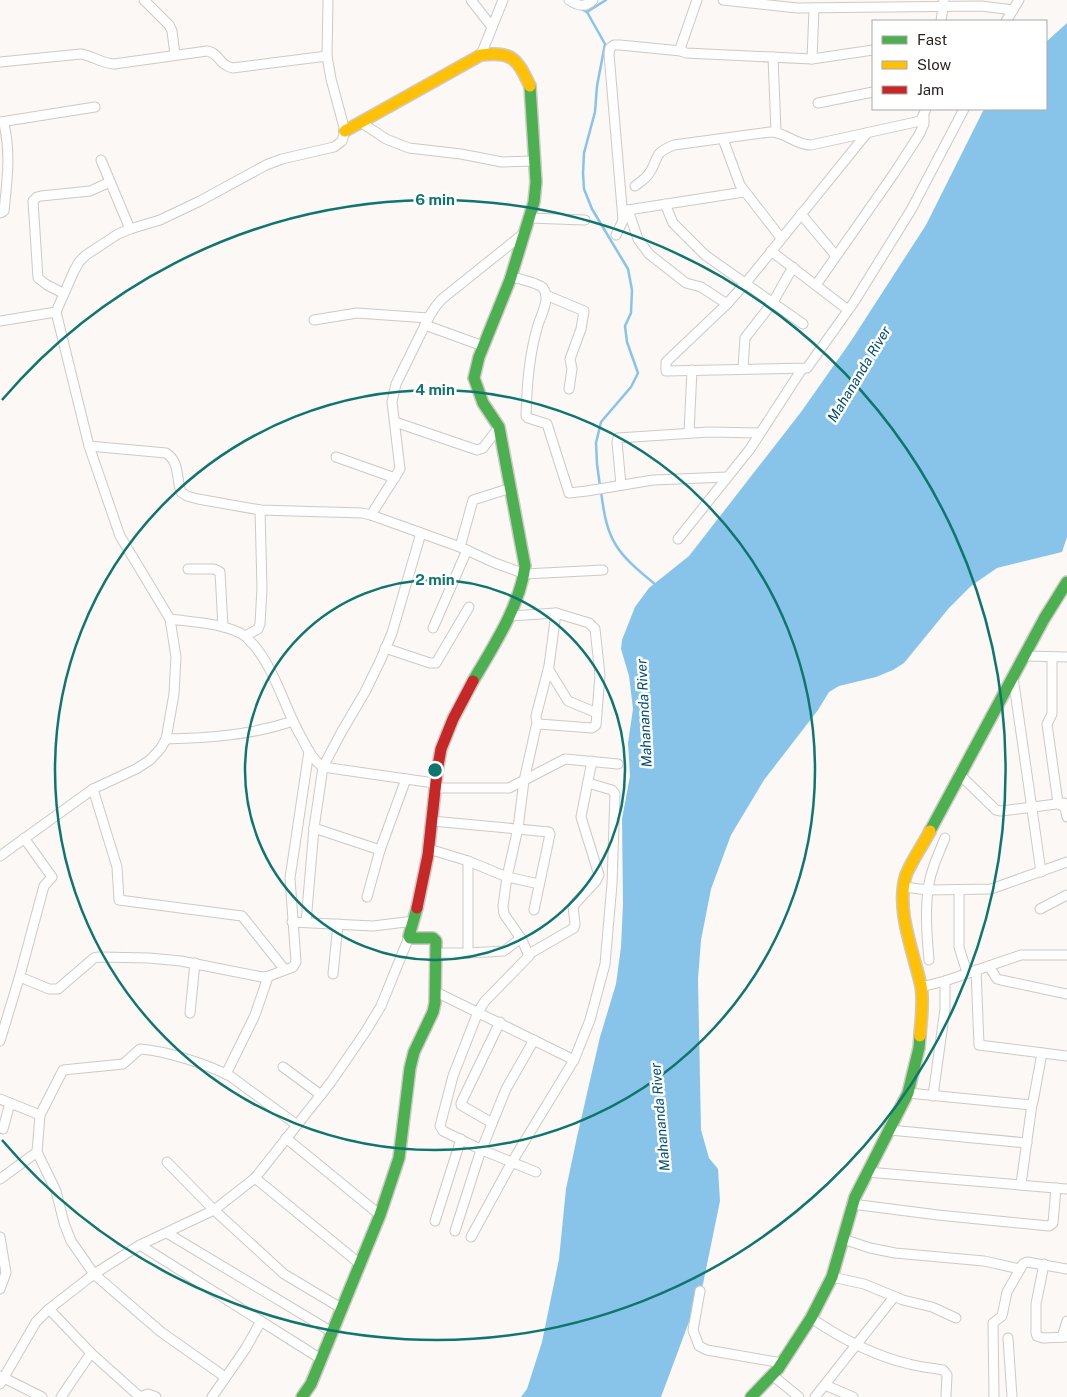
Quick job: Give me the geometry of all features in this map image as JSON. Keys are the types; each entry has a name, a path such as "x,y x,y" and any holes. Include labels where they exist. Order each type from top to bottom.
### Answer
{"street":[{"path":"144,0 169,25 172,31 175,55"},
{"path":"0,856 93,789 150,760 166,739 174,694 176,657 170,619 120,536 89,446 56,312 63,293 74,271 86,255 118,234 160,220 200,201 266,165 282,159 334,147 342,141 345,132 327,56 328,0"},
{"path":"471,0 492,27"},
{"path":"481,55 503,0"},
{"path":"569,0 578,6 583,6 593,0"},
{"path":"681,51 697,0"},
{"path":"723,0 814,9 944,4 1000,4 1013,10"},
{"path":"1007,20 1019,0"},
{"path":"941,20 944,4"},
{"path":"812,58 814,9"},
{"path":"623,220 609,54 610,48 614,45 686,53 812,58 872,50"},
{"path":"0,62 80,54 90,55 100,62 114,64 206,50 212,52 226,67 233,68 327,56"},
{"path":"42,1397 1,1379 36,1322 48,1309 94,1274 140,1244 214,1210 255,1178 321,1096 350,1055 380,1006 414,921 429,849 434,786 440,752 452,719 464,694 504,630 525,574 525,562 499,427 483,403 474,378 474,371 511,276 535,194 535,161 530,86 526,75 520,65 510,57 499,53 481,55 345,132"},
{"path":"773,57 776,132"},
{"path":"818,103 872,92"},
{"path":"0,122 95,107"},
{"path":"867,133 746,283 727,304 665,363 667,372 743,368 807,368 848,310 911,210 963,110"},
{"path":"816,285 919,135 924,124 925,112"},
{"path":"635,186 647,176 656,156 665,148 674,145 776,132 784,134 803,145 916,122 921,120 925,112"},
{"path":"0,122 4,124 5,130 8,173 4,211 0,213"},
{"path":"362,122 386,139 409,148 461,154 502,162 535,161"},
{"path":"723,139 744,192 781,238"},
{"path":"101,160 130,229"},
{"path":"63,293 38,278 33,201 41,196 90,191 110,182"},
{"path":"628,210 744,192"},
{"path":"665,204 675,226 705,255 803,324"},
{"path":"616,235 628,210"},
{"path":"628,210 638,238 648,254 686,283 702,287 727,304"},
{"path":"801,214 836,256"},
{"path":"528,218 585,220"},
{"path":"371,515 400,470 401,463 392,402 396,384 426,322 442,299 523,234"},
{"path":"771,250 848,310"},
{"path":"743,368 745,338 773,302 793,267"},
{"path":"511,276 542,287 546,295 528,369 526,416 548,424 571,494 654,480 727,477"},
{"path":"546,295 584,311 581,329 570,359 572,369 569,389"},
{"path":"0,321 56,312"},
{"path":"314,320 357,313 426,322 483,346"},
{"path":"678,539 760,433 802,369"},
{"path":"689,433 692,370"},
{"path":"395,422 477,450 483,448 499,427"},
{"path":"621,485 618,439 689,433 760,433"},
{"path":"89,446 166,453 176,464 180,489 183,494 198,499 260,510 371,515 463,548 525,574 603,570"},
{"path":"336,457 395,478"},
{"path":"433,628 463,548 473,500 511,488"},
{"path":"245,636 258,629 260,624 262,588 260,510"},
{"path":"306,922 314,828 323,767 365,692 392,633 421,533"},
{"path":"188,569 214,569 220,572 223,627"},
{"path":"751,1397 782,1363 811,1318 832,1277 852,1204 908,1093 919,1048 922,1000 921,987 906,930 902,900 910,866 1044,618 1067,582"},
{"path":"385,648 430,663 436,663 469,607"},
{"path":"510,616 556,613 589,623 595,630 600,675 595,727 537,725"},
{"path":"529,954 521,938 502,910 518,828 524,781 537,725 536,716 548,670 556,613"},
{"path":"170,619 223,627 245,636 273,672 293,721 314,760 323,767 406,779 434,786 506,789 565,759 618,764"},
{"path":"1024,656 1067,657"},
{"path":"1052,657 1052,714 1047,724 1067,817"},
{"path":"548,670 568,701 597,712"},
{"path":"1013,677 1041,872"},
{"path":"166,739 210,738 270,729 293,721"},
{"path":"20,977 49,989 56,989 96,957 149,958 195,963 262,977 293,967 296,962 290,878 309,751"},
{"path":"536,1172 482,1150 441,1130 440,1126 452,1076 478,1012 485,1001 529,954 574,928 573,906 599,875 581,817 592,761"},
{"path":"960,774 996,810 1001,811 1063,803"},
{"path":"367,897 380,850 406,779"},
{"path":"471,1237 512,1162 574,1060 590,1020 604,964 612,884 615,794 612,790 588,783"},
{"path":"93,789 117,867 119,900 242,916 284,970"},
{"path":"432,821 548,831 550,833 534,910"},
{"path":"314,828 380,850"},
{"path":"0,1041 20,977 44,886 52,877 24,838"},
{"path":"928,960 928,890 933,868 945,838"},
{"path":"429,849 468,861 507,877 539,884"},
{"path":"468,861 468,953"},
{"path":"904,887 928,890 991,889 1067,862"},
{"path":"959,890 959,947 972,972 979,1014 978,1044 1067,1056"},
{"path":"1040,909 1067,895"},
{"path":"292,922 374,926 414,921"},
{"path":"334,974 338,924"},
{"path":"302,1397 311,1384 322,1359 380,1215 399,1158 410,1068 420,1037 433,1012 436,992 436,941 432,938 409,936"},
{"path":"436,953 504,951 521,938"},
{"path":"921,987 1028,954 1067,955"},
{"path":"190,1013 195,963"},
{"path":"989,966 997,979 1067,994"},
{"path":"226,1074 255,1015 268,976"},
{"path":"933,1096 945,1009 945,981"},
{"path":"436,992 574,1060"},
{"path":"492,1123 461,1103 500,1022"},
{"path":"455,1231 482,1150 506,1089 534,1040"},
{"path":"226,1377 161,1332 94,1274 71,1241 56,1192 37,1152 40,1115 63,1070 123,1064 140,1049 198,1063 226,1074 297,1125"},
{"path":"1021,1184 1032,1104 1042,1052"},
{"path":"284,1067 321,1096"},
{"path":"908,1093 1032,1104"},
{"path":"0,1099 40,1115"},
{"path":"3,1129 10,1103"},
{"path":"890,1130 1026,1143"},
{"path":"286,1138 380,1215"},
{"path":"434,1221 461,1139"},
{"path":"0,1179 37,1152"},
{"path":"167,1162 214,1210 284,1274 341,1308"},
{"path":"867,1172 1067,1189"},
{"path":"255,1178 360,1264"},
{"path":"852,1204 1049,1226 1052,1223 1056,1188"},
{"path":"167,1232 332,1332"},
{"path":"0,1236 6,1273 0,1289"},
{"path":"843,1240 870,1248 976,1260 1020,1269"},
{"path":"140,1244 322,1359"},
{"path":"994,1397 993,1323 1002,1316 1007,1292 1020,1269 1025,1262 1067,1269"},
{"path":"1044,1264 1036,1304 1036,1333 1039,1338 1064,1337 1067,1322"},
{"path":"832,1277 864,1284 912,1303 932,1306 956,1318"},
{"path":"700,1291 693,1330 699,1346 707,1350 782,1363"},
{"path":"815,1397 894,1297"},
{"path":"48,1309 91,1353 140,1397 148,1394 156,1397"},
{"path":"811,1318 834,1333 907,1364 943,1370 947,1375 946,1397"},
{"path":"212,1397 246,1348 261,1321"},
{"path":"1008,1338 1012,1397"},
{"path":"61,1397 91,1353"},
{"path":"772,1375 793,1396"},
{"path":"825,1385 853,1397"}],"water":[{"name":"Mahananda River","path":"1067,23 1067,537 1062,552 997,568 971,586 949,608 904,663 876,677 839,686 829,692 818,710 764,780 731,835 711,889 701,940 698,979 701,1130 709,1158 718,1169 720,1201 703,1284 661,1397 521,1397 527,1389 542,1342 559,1259 566,1189 600,1037 616,984 621,947 623,904 622,819 630,776 628,743 633,709 629,676 621,649 622,640 635,607 649,588 689,556 801,412 851,341 926,225 984,110 1047,110 1047,41"}],"waterway":[{"path":"587,12 606,0"},
{"path":"581,9 587,12 605,44 597,86 595,112 584,153 584,189 592,209 628,269 632,290 631,313 625,326 627,342 638,373 631,387 601,422 596,443 600,486"},
{"path":"601,491 603,509 616,546 632,564 656,585"}],"traffic: fast":[{"path":"473,681 512,611 518,596 525,566 499,427 483,403 474,378 479,357 510,280 534,202 536,182 530,86"},
{"path":"930,831 1044,619 1067,582"},
{"path":"302,1397 311,1384 380,1215 399,1158 410,1068 414,1052 433,1012 435,1003 436,941 433,938 410,938 409,936 417,908"},
{"path":"751,1397 778,1369 811,1318 832,1277 855,1197 908,1093 920,1036"}],"traffic: slow":[{"path":"345,131 481,55 500,54 513,59 530,86"},
{"path":"920,1036 922,992 904,916 903,888 908,869 930,831"}],"traffic: jam":[{"path":"417,908 428,855 441,749 453,719 473,681"}]}
